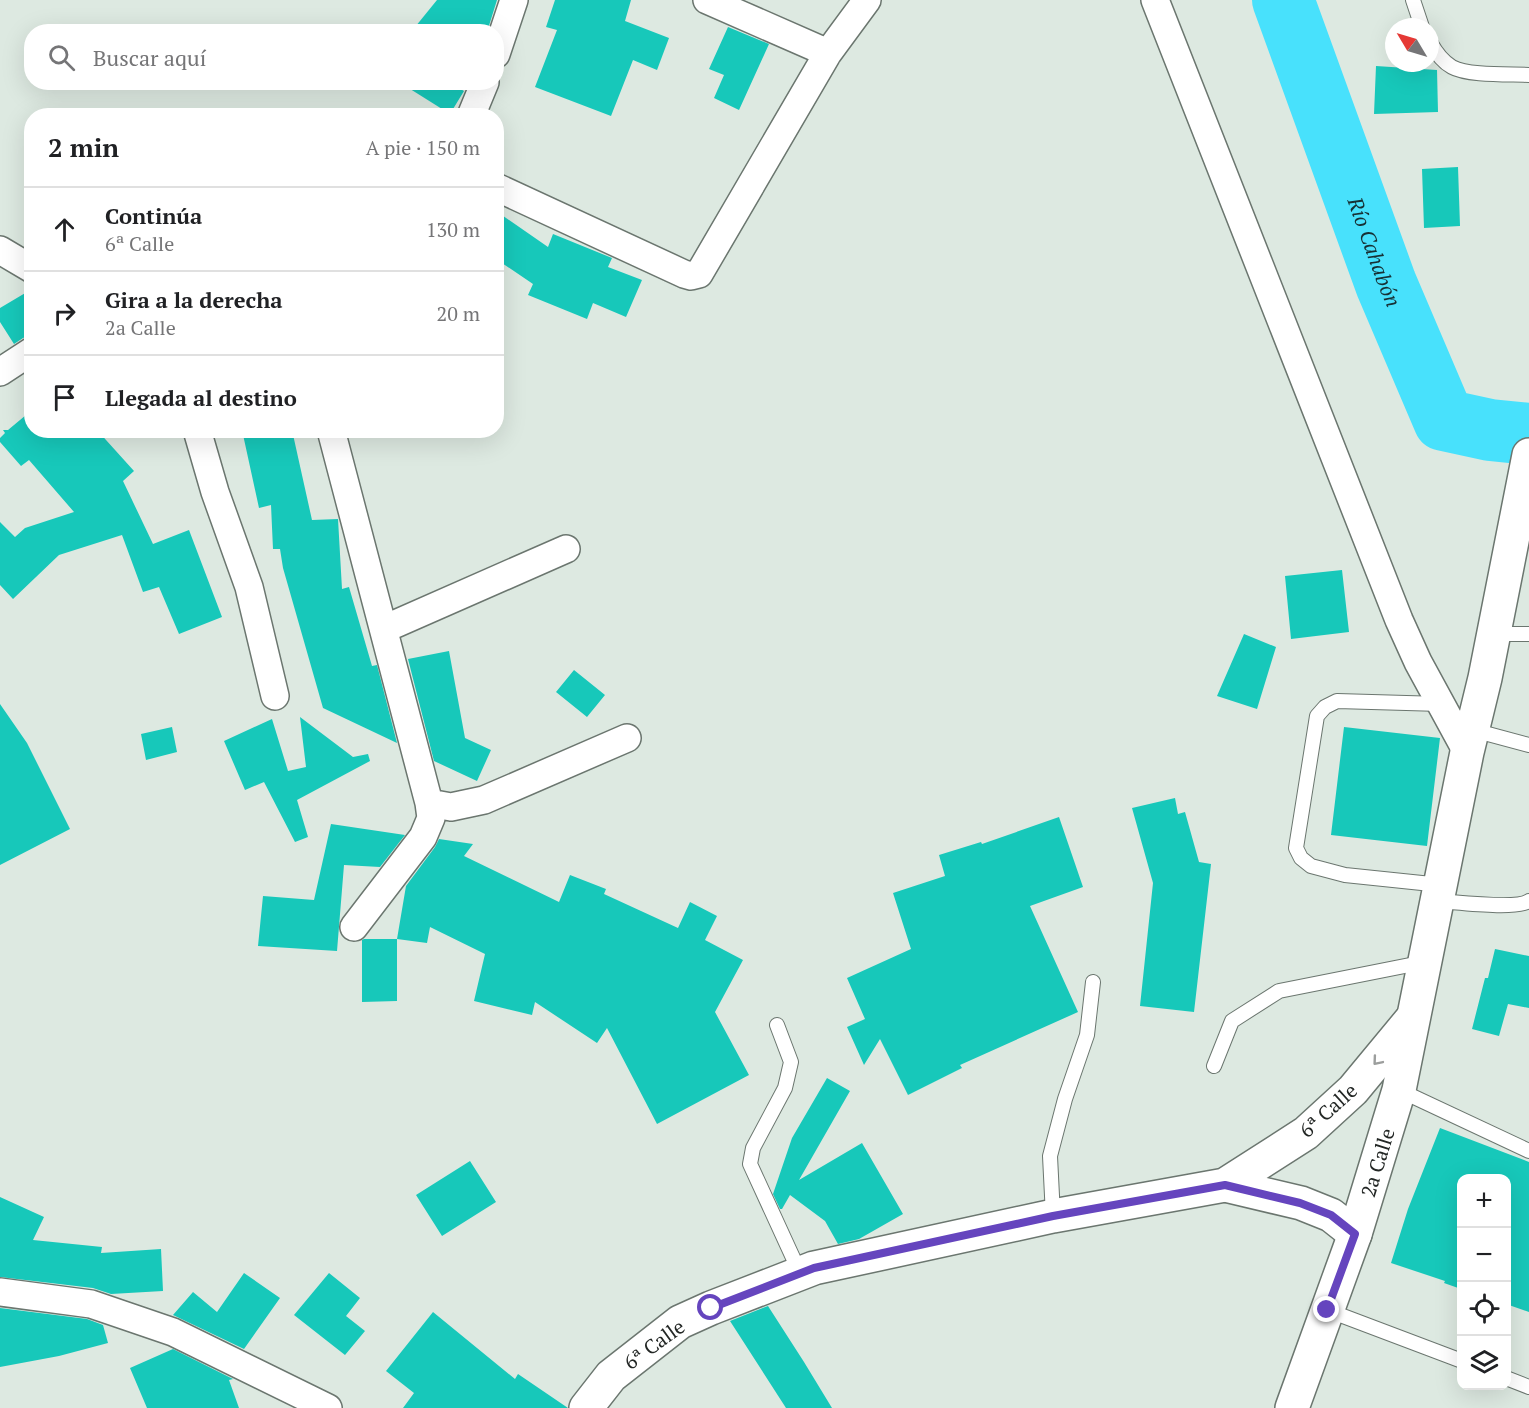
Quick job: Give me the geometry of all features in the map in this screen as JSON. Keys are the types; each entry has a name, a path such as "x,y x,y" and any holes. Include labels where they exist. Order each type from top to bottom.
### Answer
{"main road":[{"name":"2a Calle","path":"1292,1408 1355,1234 1399,1090 1529,455"},
{"name":"6ª Calle","path":"586,1408 611,1376 680,1322 800,1273 825,1265 1053,1216 1225,1185 1306,1133 1353,1090 1414,1017"},
{"name":"6ª Calle","path":"1225,1185 1300,1203 1331,1215 1355,1234"}],"street":[{"path":"504,30 514,0"},
{"path":"707,0 828,53"},
{"path":"504,191 684,274 691,276 699,274 828,53 867,0"},
{"path":"1155,0 1399,620 1441,704 1470,741"},
{"path":"474,108 482,90"},
{"path":"0,250 24,264"},
{"path":"0,372 24,356"},
{"path":"199,438 215,492 249,587 275,696"},
{"path":"333,438 429,803 431,818 423,837 354,927"},
{"path":"384,629 567,549"},
{"path":"429,803 451,807 484,800 627,738"},
{"path":"0,1292 91,1304 173,1332 328,1408"}],"lane":[{"path":"1413,0 1419,18"},
{"path":"1439,55 1453,67 1475,73 1529,75"},
{"path":"1494,634 1529,634"},
{"path":"1441,704 1337,701 1325,707 1317,716 1296,848 1301,858 1311,866 1345,874 1491,904 1524,904 1529,901"},
{"path":"1470,741 1529,745"},
{"path":"1214,1066 1232,1021 1279,991 1425,962"},
{"path":"1053,1216 1050,1156 1065,1099 1087,1035 1093,982"},
{"path":"777,1025 791,1062 785,1088 753,1148 750,1164 800,1273"},
{"path":"1399,1090 1529,1150"},
{"path":"1327,1310 1457,1359"},
{"path":"1511,1380 1529,1387"}],"building":[{"path":"437,0 497,0 490,24 418,24"},
{"path":"555,0 631,0 625,21 669,38 657,70 633,60 611,116 535,87 557,30 546,27"},
{"path":"728,27 769,44 739,110 714,98 724,75 709,69"},
{"path":"1376,66 1385,67 1385,72 1437,72 1438,112 1374,114"},
{"path":"412,90 464,91 454,108 440,108"},
{"path":"1458,167 1460,226 1424,228 1422,169"},
{"path":"504,217 548,247 553,234 612,258 608,267 642,280 626,317 593,303 587,319 528,295 533,284 504,264"},
{"path":"24,294 24,338 14,344 0,322 0,308"},
{"path":"24,417 24,438 104,438 134,471 123,481 153,544 189,530 222,617 179,634 159,587 143,592 122,535 59,555 13,599 0,585 0,522 15,537 25,528 74,512 29,460 21,466 0,442 0,438 5,433 3,430 8,430"},
{"path":"244,438 294,438 312,520 338,519 342,589 349,587 372,666 377,665 397,743 323,708 283,568 280,549 273,549 271,505 259,508"},
{"path":"1342,570 1349,632 1291,639 1285,576"},
{"path":"1244,634 1276,647 1257,709 1217,696"},
{"path":"449,651 465,738 491,750 477,781 434,761 408,659"},
{"path":"574,670 605,695 587,717 556,692"},
{"path":"0,704 27,743 70,829 0,865"},
{"path":"300,717 353,757 368,754 370,761 297,800 308,837 295,842 264,782 245,790 224,741 272,719 288,771 306,767"},
{"path":"172,727 177,752 146,760 141,734"},
{"path":"1344,727 1440,738 1427,846 1331,835"},
{"path":"1175,798 1178,814 1185,812 1199,862 1211,864 1194,1012 1140,1006 1153,883 1132,808"},
{"path":"1059,817 1083,887 1030,906 1078,1012 960,1065 962,1068 908,1095 880,1039 864,1065 847,1027 865,1019 847,978 911,949 893,893 945,876 939,855 981,842 982,844"},
{"path":"331,824 405,835 380,867 344,865 337,951 258,946 263,896 314,900"},
{"path":"439,839 473,844 464,856 559,902 570,875 606,889 604,894 678,928 690,902 717,916 705,940 743,960 715,1012 749,1075 657,1124 607,1028 597,1043 535,1002 532,1015 474,1001 485,954 430,927 427,943 397,939 406,886"},
{"path":"397,939 397,1001 362,1002 362,940"},
{"path":"1495,949 1529,956 1529,1008 1508,1004 1499,1036 1472,1029"},
{"path":"827,1078 850,1091 799,1180 862,1143 903,1214 859,1239 838,1244 825,1221 790,1195 780,1209 773,1194 792,1138"},
{"path":"1440,1128 1529,1162 1529,1312 1511,1306 1511,1174 1457,1174 1457,1288 1444,1283 1445,1281 1391,1263 1408,1209"},
{"path":"470,1161 496,1202 442,1236 416,1195"},
{"path":"0,1197 44,1217 33,1240 102,1247 101,1253 161,1249 163,1291 111,1294 93,1288 0,1277"},
{"path":"244,1273 280,1298 244,1349 173,1315 193,1292 217,1312"},
{"path":"329,1273 360,1298 346,1316 365,1331 345,1355 294,1315"},
{"path":"768,1306 832,1408 786,1408 730,1321"},
{"path":"0,1308 87,1319 103,1325 108,1343 59,1356 0,1367"},
{"path":"433,1312 515,1379 518,1374 568,1408 403,1408 414,1393 386,1371"},
{"path":"173,1349 233,1379 229,1380 239,1408 147,1408 130,1368"}],"waterway":[{"name":"Río Cahabón","path":"1283,0 1386,284 1444,420 1490,430 1529,434"}],"route":[{"path":"711,1308 814,1268 1053,1216 1225,1185 1300,1203 1331,1215 1355,1234 1327,1310"}]}
